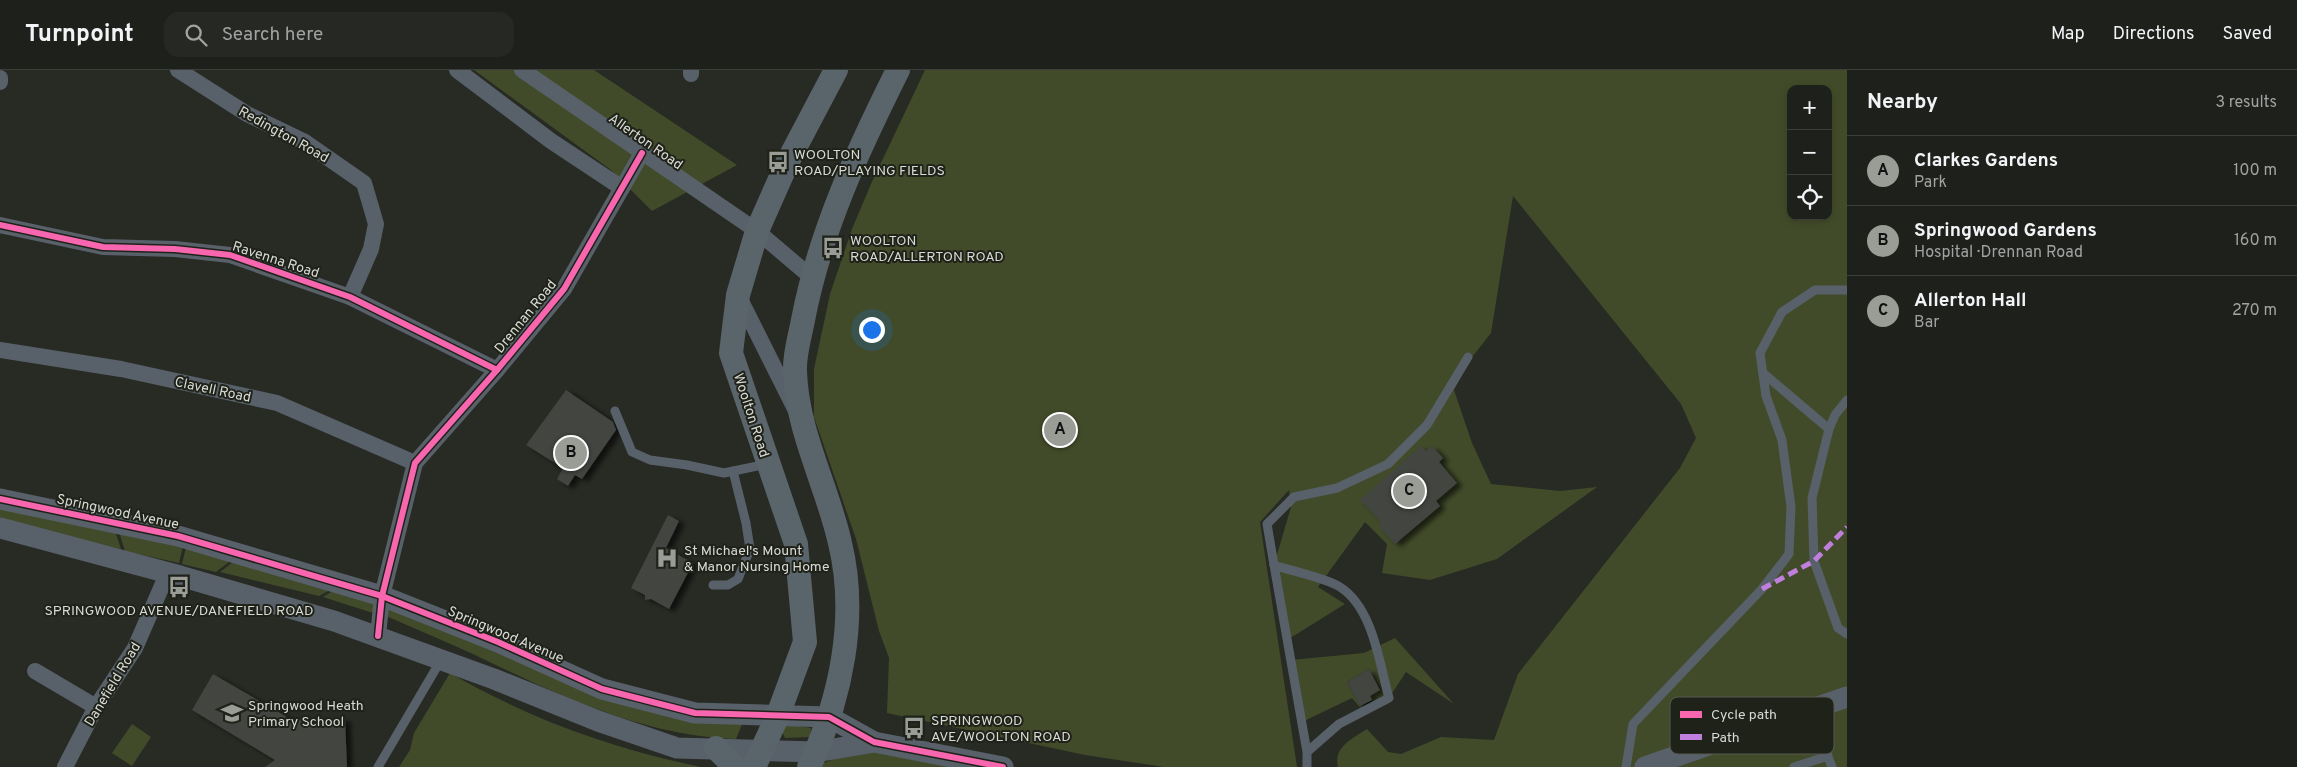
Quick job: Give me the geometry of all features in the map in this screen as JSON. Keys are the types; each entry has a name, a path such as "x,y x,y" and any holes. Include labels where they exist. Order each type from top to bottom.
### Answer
{"main road":[{"name":"Woolton Road","path":"759,758 778,715 804,642 796,544 732,353 738,295 757,231 788,161 836,70"},
{"path":"813,759 834,705 848,606 840,543 802,424 794,370 811,277 859,148 898,70"},
{"path":"716,748 735,767"}],"street":[{"name":"Redington Road","path":"178,70 247,114 305,142 364,184 376,224 371,250 350,297"},
{"path":"457,70 551,141 622,188"},
{"name":"Allerton Road","path":"522,70 757,231 811,277"},
{"name":"Drennan Road","path":"378,636 382,596 415,463 498,370 564,289 642,153"},
{"name":"Ravenna Road","path":"0,225 103,247 175,249 230,255 350,297 498,370"},
{"path":"738,295 802,424"},
{"name":"Clavell Road","path":"0,350 121,369 277,403 415,463"},
{"name":"Springwood Avenue","path":"0,499 178,536 382,596 498,642 602,689 695,713 829,717 874,742 1003,767"},
{"name":"Springwood Avenue","path":"0,528 168,572 334,621 378,636 598,721 677,748 716,748 759,758 813,759 874,742"},
{"name":"Danefield Road","path":"65,767 96,707 135,648 168,572"},
{"path":"35,671 96,707"},
{"path":"1834,702 1847,697"},
{"path":"1645,767 1683,754"}],"lane":[{"path":"1626,767 1633,724 1762,588 1789,554 1791,507 1782,440 1766,396 1760,353 1782,312 1815,290 1847,290"},
{"path":"1307,767 1307,752 1267,524 1294,497 1337,488 1388,464 1428,425 1468,357"},
{"path":"1763,373 1829,429"},
{"path":"1847,400 1835,415 1829,429 1812,498 1814,561 1838,628 1847,634"},
{"path":"615,411 632,452 650,460 724,473 768,464"},
{"path":"713,585 728,585 738,579 750,549 746,523 733,471"},
{"path":"1274,565 1338,586 1356,599 1370,630 1389,698 1339,724 1307,752"},
{"path":"378,767 441,660"},
{"path":"1794,767 1828,756 1832,767"}],"green space":[{"path":"474,70 594,70 737,165 652,211 611,170"},
{"path":"925,70 1847,70 1847,767 1338,767 1338,754 1341,749 1350,740 1367,729 1388,752 1401,754 1441,737 1494,740 1518,674 1680,468 1696,438 1681,404 1513,196 1491,333 1469,361 1454,390 1472,443 1491,484 1560,491 1597,487 1497,559 1430,580 1382,573 1387,544 1365,522 1318,587 1345,604 1287,640 1274,565 1291,507 1289,490 1260,522 1297,767 1164,767 1085,755 887,713 889,658 879,631 856,539 814,417 814,369 830,294 852,229 871,184"},
{"path":"0,504 115,531 121,549 0,521"},
{"path":"119,532 183,546 179,563 125,551"},
{"path":"186,547 234,558 216,572 182,564"},
{"path":"237,559 339,585 319,596 220,572"},
{"path":"341,586 377,596 373,613 323,597"},
{"path":"390,602 539,668 743,722 736,739 701,736 667,730 600,710 536,684 386,616"},
{"path":"1395,638 1454,704 1406,672 1389,698 1374,705 1370,696 1381,689 1369,669 1347,682 1363,711 1352,698 1302,722 1291,660 1364,653"},
{"path":"450,673 510,704 571,730 635,751 701,767 399,767 410,750 414,733"},
{"path":"132,724 151,737 132,766 112,753"},
{"path":"786,724 811,728 810,737 785,738 782,732"},
{"path":"873,746 974,767 819,767 820,764"}],"building":[{"path":"566,390 613,422 616,430 582,479 575,475 568,486 557,479 563,468 526,445"},
{"path":"1421,446 1426,451 1432,446 1443,458 1439,462 1457,483 1436,501 1440,506 1395,544 1378,525 1381,522 1360,500"},
{"path":"668,515 679,521 666,548 693,563 669,609 651,599 645,600 645,595 631,588"},
{"path":"1369,669 1380,690 1370,696 1372,700 1360,706 1347,682"},
{"path":"213,674 292,720 345,718 347,767 265,767 275,760 192,710"}],"marked path":[{"path":"1762,589 1814,561 1847,527"}],"cycle path":[{"path":"378,636 382,596 415,463 497,370 564,289 642,153"},
{"path":"0,225 103,247 175,249 230,255 350,297 497,370"},
{"path":"0,499 178,536 382,596 498,642 602,689 695,713 829,717 874,742 1003,767"}],"place":[{"name":"WOOLTON ROAD/PLAYING FIELDS","path":"778,162"},
{"name":"WOOLTON ROAD/ALLERTON ROAD","path":"833,248"},
{"name":"Clarkes Gardens","path":"1060,430"},
{"name":"Springwood Gardens","path":"571,453"},
{"name":"Allerton Hall","path":"1409,491"},
{"name":"St Michael's Mount & Manor Nursing Home","path":"667,558"},
{"name":"SPRINGWOOD AVENUE/DANEFIELD ROAD","path":"179,587"},
{"name":"Springwood Heath Primary School","path":"232,713"},
{"name":"SPRINGWOOD AVE/WOOLTON ROAD","path":"914,728"}]}
